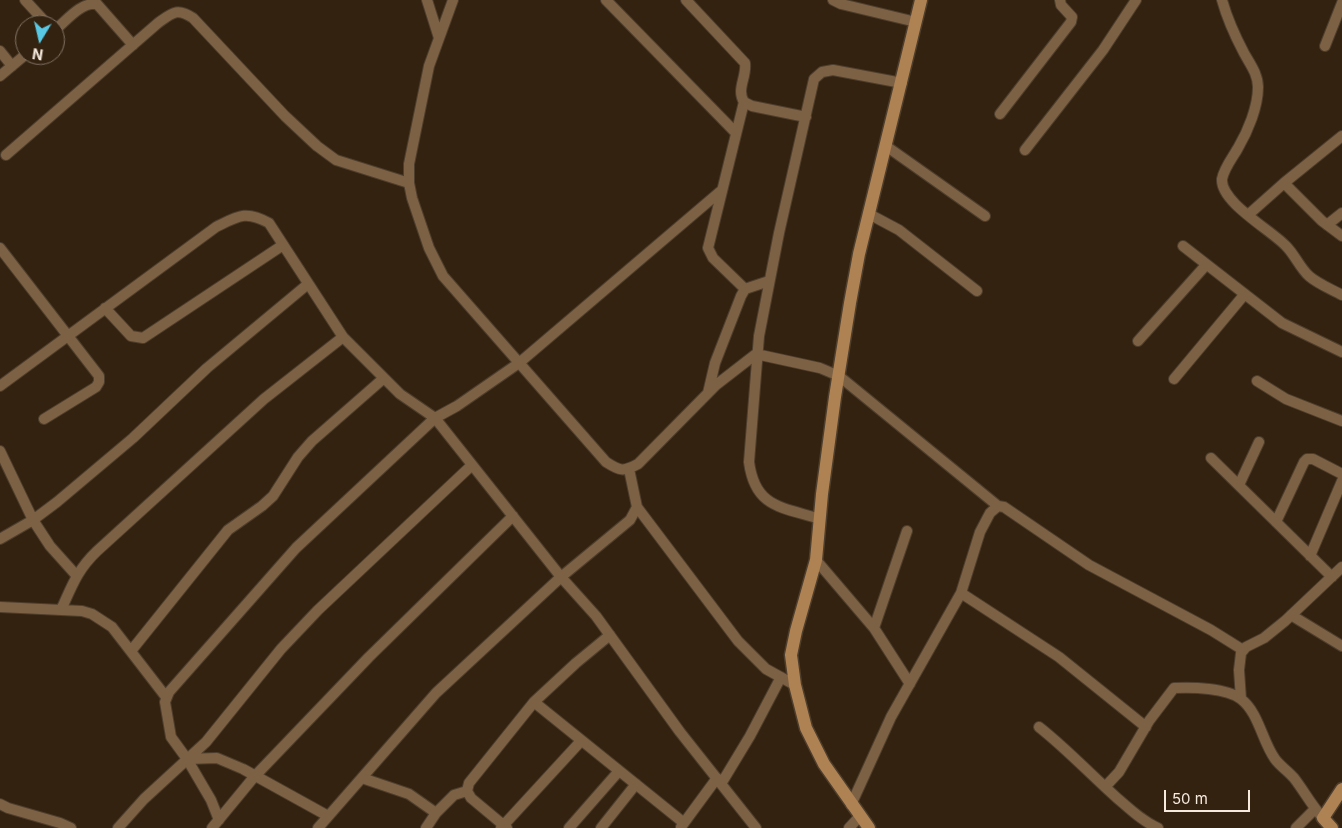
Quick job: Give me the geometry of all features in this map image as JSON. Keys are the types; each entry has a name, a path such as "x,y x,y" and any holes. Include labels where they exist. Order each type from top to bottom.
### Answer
{"street":[{"path":"25,0 39,15"},
{"path":"426,0 439,38"},
{"path":"453,0 428,66 409,164 409,183 429,248 443,276 606,462 619,470 629,469 638,464 708,394 756,354"},
{"path":"606,0 736,133"},
{"path":"686,0 745,63 746,70 740,90 744,102 708,248 713,258 745,290"},
{"path":"833,0 841,4 916,22"},
{"path":"869,828 824,764 806,728 795,685 791,656 816,560 850,303 869,214 921,0"},
{"path":"1000,114 1071,22 1072,17 1061,5 1060,0"},
{"path":"1025,150 1103,50 1136,0"},
{"path":"1222,0 1225,11 1256,74 1258,85 1257,103 1240,145 1224,172 1222,179 1224,189 1230,198 1248,215 1286,246 1308,275 1342,295"},
{"path":"65,21 82,7 96,2 133,45"},
{"path":"1324,46 1342,4"},
{"path":"6,156 133,45 174,12 185,12 193,18 285,116 317,146 336,160 409,183"},
{"path":"0,51 12,66"},
{"path":"0,76 15,63"},
{"path":"820,519 772,504 759,493 751,477 749,462 756,354 769,281 814,79 822,72 833,70 902,83"},
{"path":"744,102 752,106 806,117"},
{"path":"1248,215 1342,136"},
{"path":"886,146 985,216"},
{"path":"1284,183 1327,225 1342,236"},
{"path":"216,824 211,800 187,759 171,737 165,702 169,692 296,548 435,418 457,406 519,363 722,190"},
{"path":"1327,225 1342,213"},
{"path":"869,214 899,230 977,291"},
{"path":"0,386 216,227 241,215 256,216 269,223 343,337 400,394 435,418 561,577 596,616 680,732 756,828"},
{"path":"105,308 131,336 143,338 283,245"},
{"path":"1183,246 1282,323 1342,352"},
{"path":"0,248 100,376 96,387 44,418"},
{"path":"1138,341 1206,265"},
{"path":"708,394 715,363 741,296 745,290 769,281"},
{"path":"0,539 34,520 133,438 207,368 308,284"},
{"path":"1174,379 1244,295"},
{"path":"61,610 76,576 84,564 97,551 264,399 343,337"},
{"path":"756,354 820,368 839,376 998,506 1004,507 1090,565 1211,630 1243,650"},
{"path":"130,651 228,530 273,496 298,457 312,441 384,378"},
{"path":"1257,381 1286,398 1342,421"},
{"path":"1239,485 1259,442"},
{"path":"0,451 3,465 34,520 50,546 76,576"},
{"path":"1212,458 1310,556 1339,571 1264,638 1243,650 1239,659 1241,699"},
{"path":"1276,522 1307,459 1342,474"},
{"path":"118,828 144,799 206,742 281,649 318,610 472,464"},
{"path":"629,469 637,507 738,641 766,670 795,685"},
{"path":"1310,556 1342,481"},
{"path":"852,805 891,717 961,593 980,532 990,513 998,506"},
{"path":"318,828 436,693 561,577 630,520 637,507"},
{"path":"216,824 254,776 369,657 512,516"},
{"path":"874,628 907,531"},
{"path":"816,560 874,628 910,684"},
{"path":"961,593 1059,657 1146,727"},
{"path":"0,607 82,611 92,614 112,627 166,697"},
{"path":"1291,615 1342,646"},
{"path":"581,741 504,827 471,798 467,792 468,783 534,702 610,635"},
{"path":"534,702 636,784 682,826 719,781 750,736 781,677"},
{"path":"1105,787 1120,772 1146,727 1174,688 1229,693 1241,699 1247,706 1257,722 1275,760 1294,778 1332,828"},
{"path":"1039,727 1065,748 1146,823 1158,828"},
{"path":"187,759 217,758 328,816"},
{"path":"569,828 619,771"},
{"path":"362,778 409,794 436,814"},
{"path":"602,828 636,784"},
{"path":"1296,828 1319,813 1342,789"},
{"path":"426,828 454,795 467,792"},
{"path":"0,804 71,828"},
{"path":"850,828 860,816"}]}
